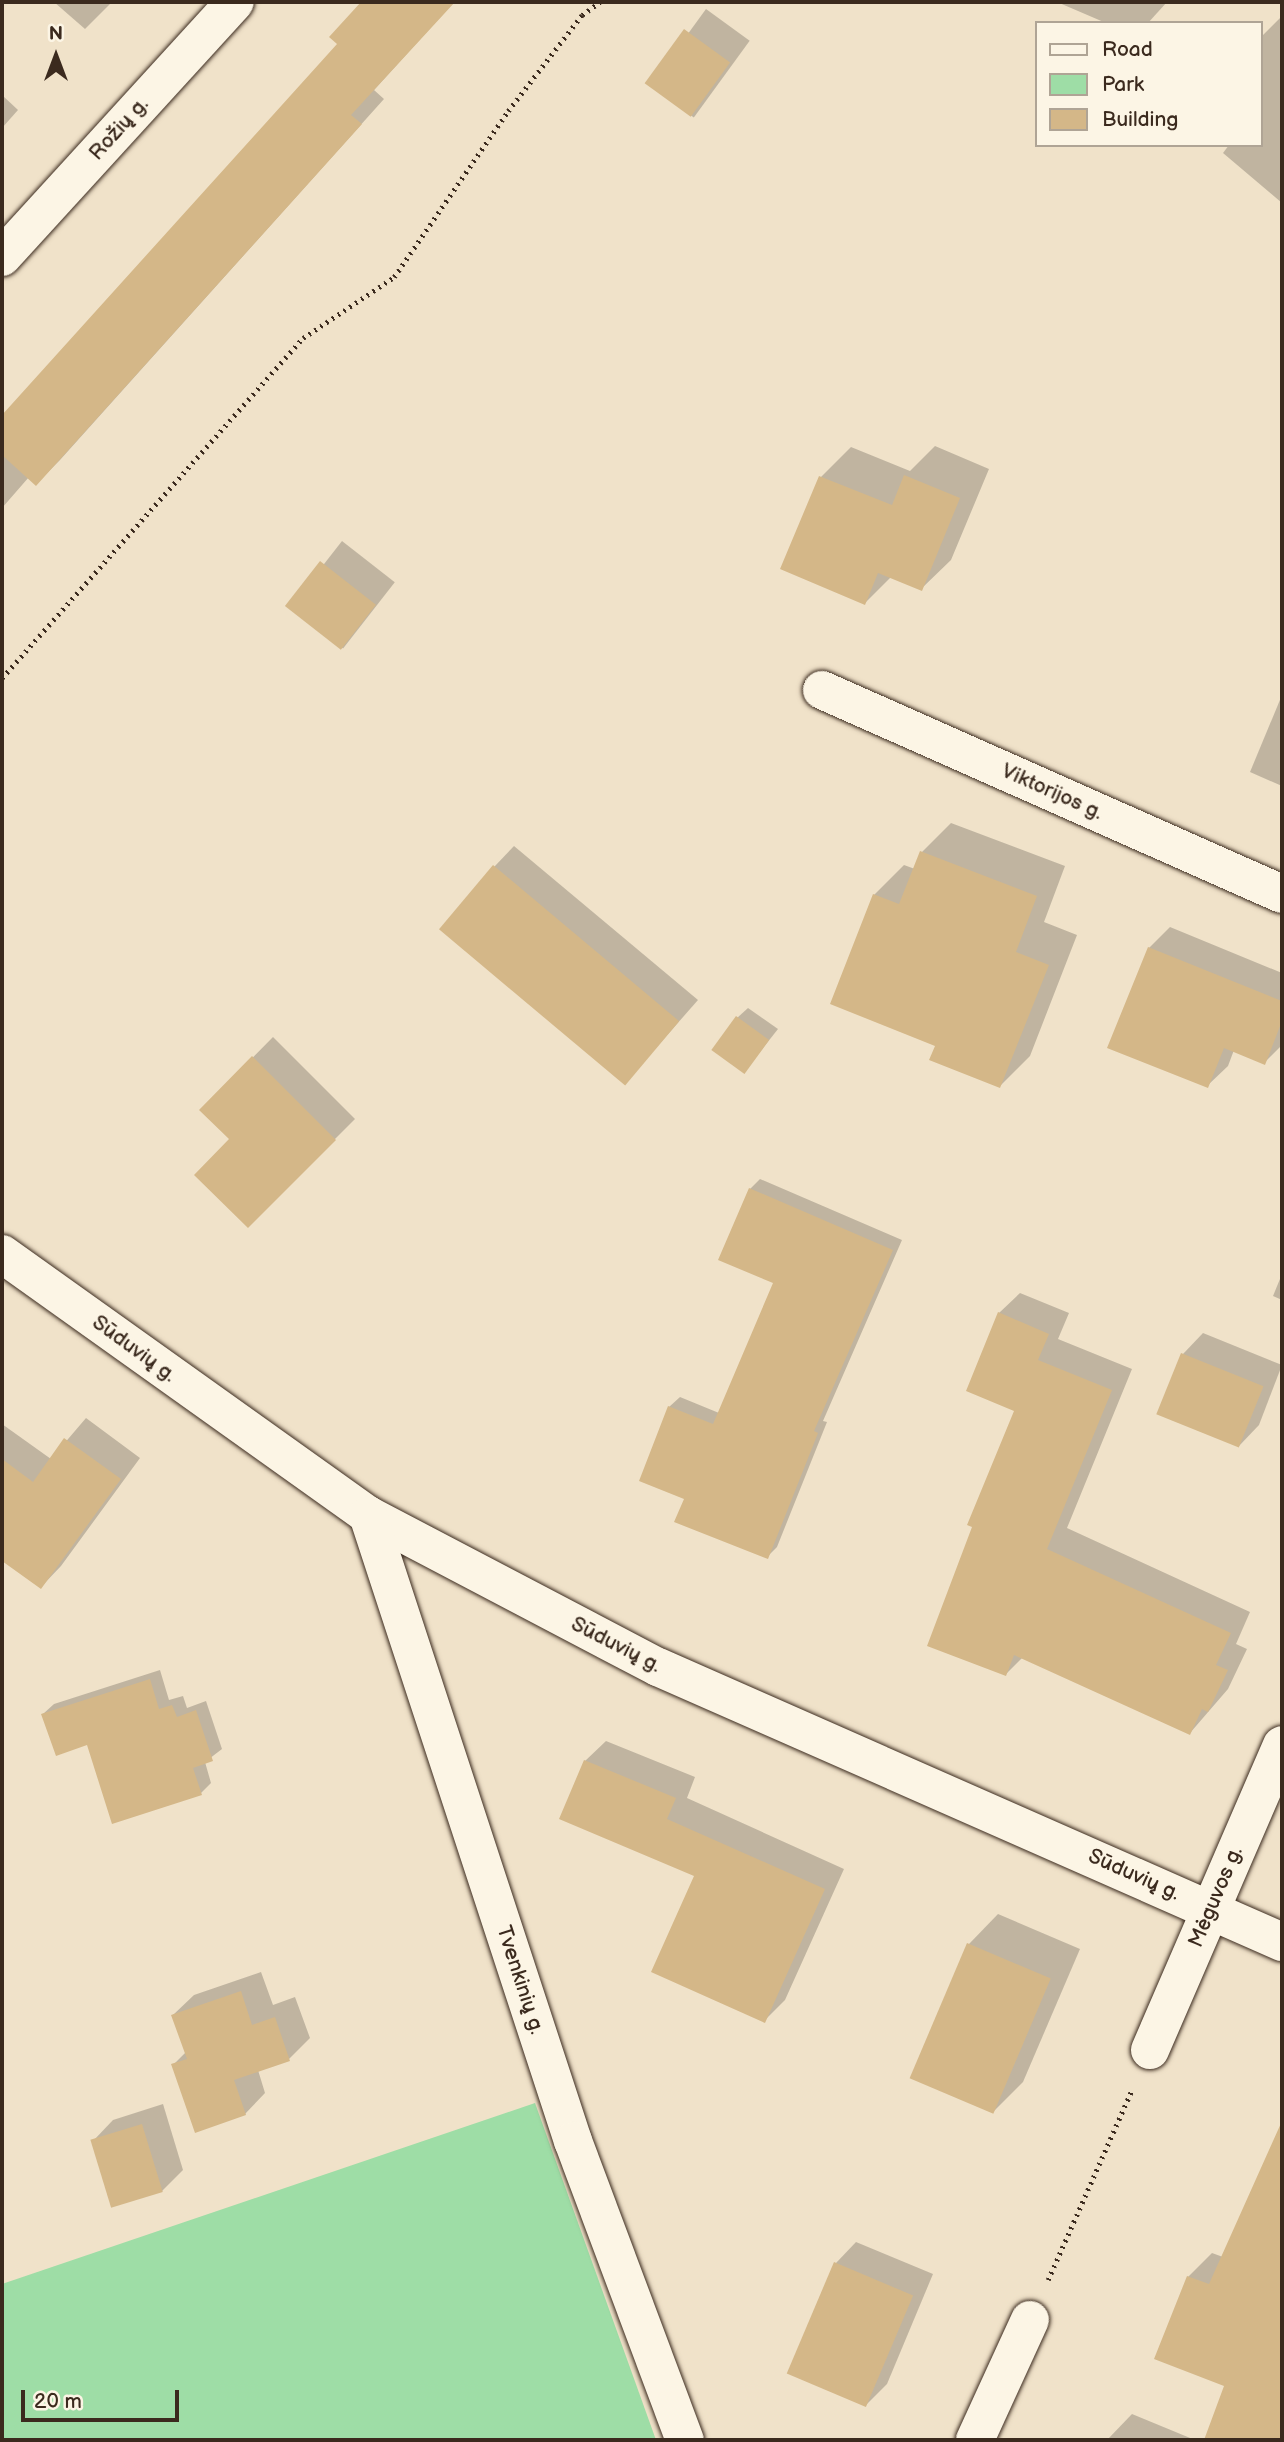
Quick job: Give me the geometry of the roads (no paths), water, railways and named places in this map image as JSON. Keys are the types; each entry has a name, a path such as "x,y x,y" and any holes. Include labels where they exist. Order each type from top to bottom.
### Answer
{"street":[{"name":"Rožių g.","path":"2,257 235,2"},
{"name":"Viktorijos g.","path":"822,690 1282,894"},
{"name":"Sūduvių g.","path":"2,1254 368,1515 658,1667 1282,1942"},
{"name":"Tvenkinių g.","path":"368,1515 573,2141 685,2440"},
{"name":"Mėguvos g.","path":"1150,2050 1282,1745"},
{"path":"975,2440 1030,2320"}]}
